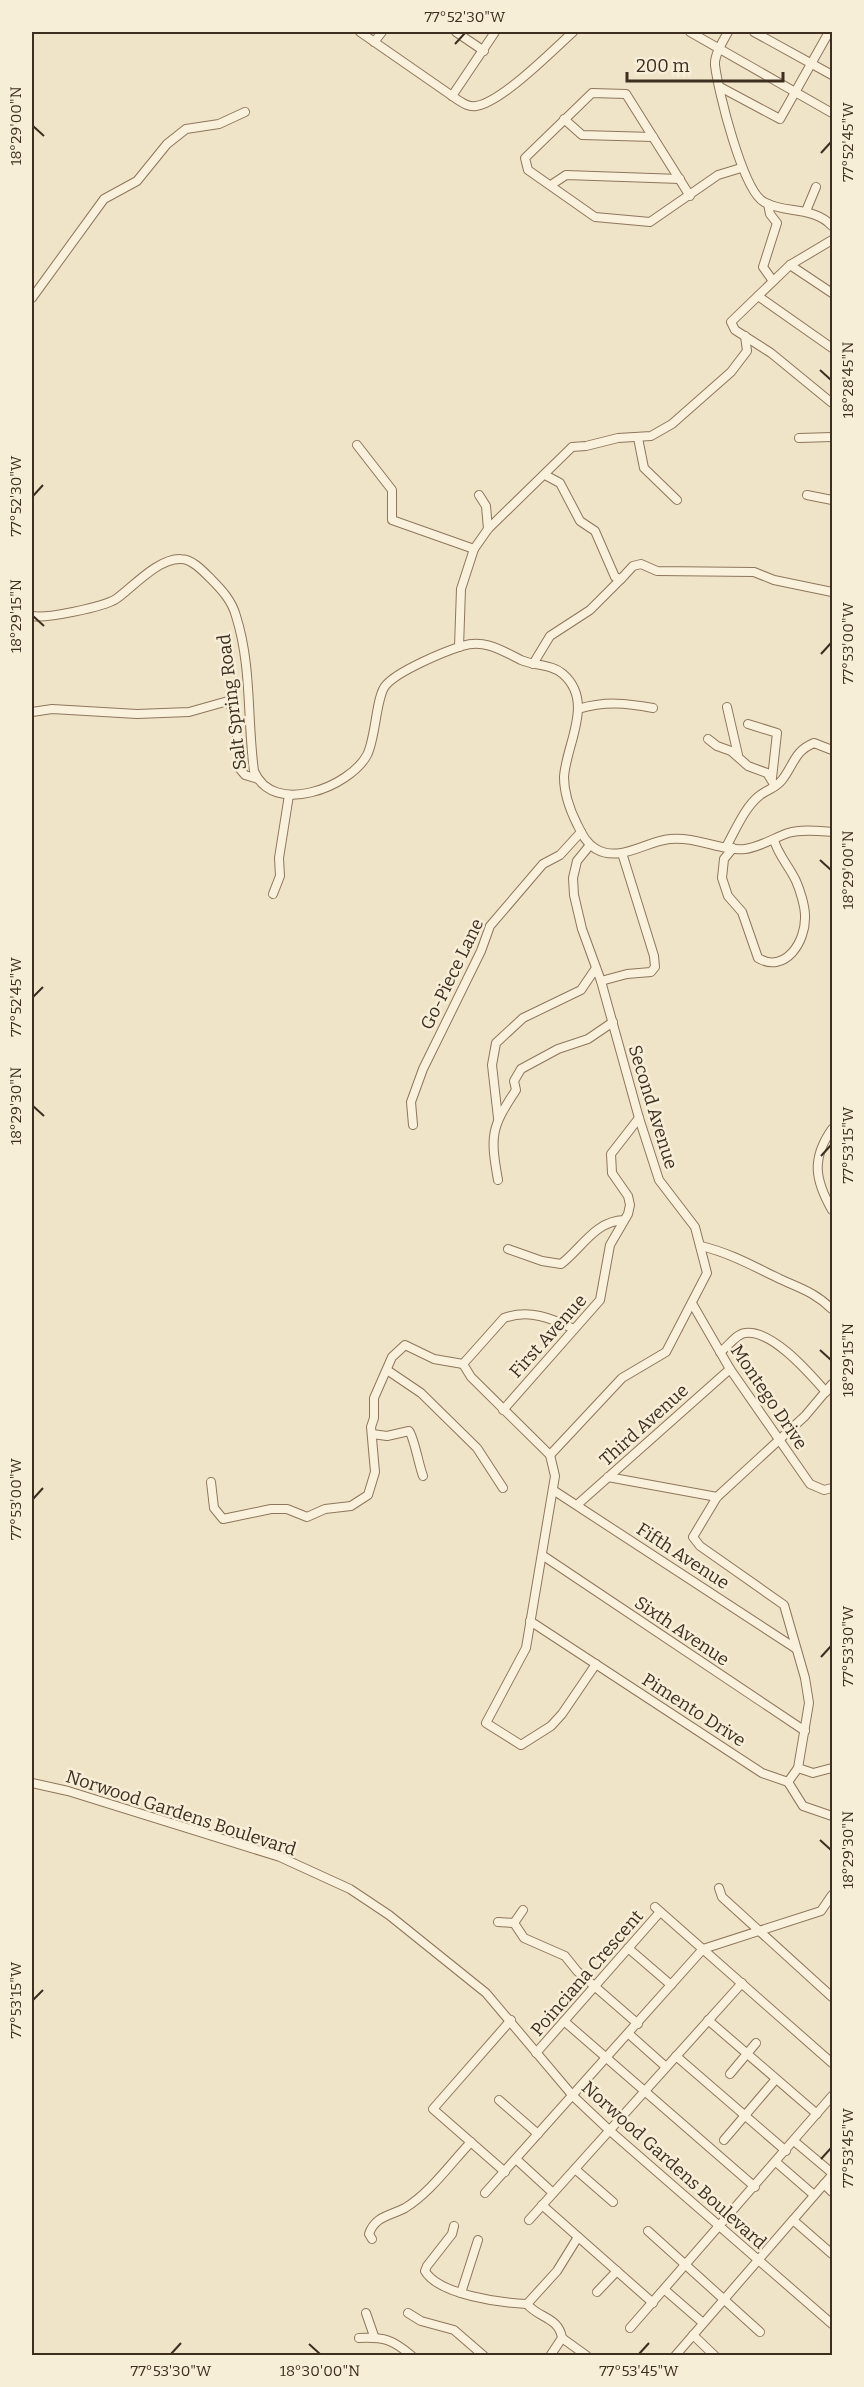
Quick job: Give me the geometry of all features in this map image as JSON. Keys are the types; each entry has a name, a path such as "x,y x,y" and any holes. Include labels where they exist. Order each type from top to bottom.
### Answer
{"street":[{"path":"360,32 465,105 476,106 489,101 525,75 573,32"},
{"path":"374,42 382,32"},
{"path":"456,32 484,51"},
{"path":"452,96 495,32"},
{"path":"690,32 832,113"},
{"path":"728,32 714,63 741,168 756,196 768,204 807,211 832,225"},
{"path":"754,32 832,75"},
{"path":"720,87 778,119 782,117 827,34"},
{"path":"690,196 626,94 592,93 528,154 524,162 528,170 595,217 623,220 656,220 690,196 718,175 741,168"},
{"path":"32,298 104,199 137,181 167,144 186,129 219,124 245,112"},
{"path":"564,119 582,135 653,137"},
{"path":"551,185 567,175 680,179"},
{"path":"807,211 816,187"},
{"path":"768,204 770,214 777,223 776,232 768,244 763,267 773,281"},
{"path":"832,240 790,265 734,318 732,326 832,403"},
{"path":"790,265 832,293"},
{"path":"758,296 832,348"},
{"path":"459,647 461,589 474,549 488,529 545,475 564,453 575,445 586,446 627,437 651,436 672,424 726,379 747,351 745,336"},
{"path":"638,438 644,468 676,500"},
{"path":"799,438 832,438"},
{"path":"357,445 392,490 392,520 474,549"},
{"path":"545,475 560,483 580,521 595,531 615,577 621,579"},
{"path":"479,495 486,506 488,529"},
{"path":"807,495 832,500"},
{"name":"Salt Spring Road","path":"32,616 55,616 105,604 116,599 139,577 169,562 178,558 191,562 224,593 237,619 247,678 251,753 258,779 278,792 289,795"},
{"path":"533,664 550,636 590,610 633,566 641,564 657,571 754,572 774,580 832,592"},
{"path":"273,894 280,876 279,858 289,795 306,794 328,785 361,765 368,753 383,688 393,678 459,647 473,643 501,648 533,664 549,666 562,672 572,683 578,709 577,726 564,777 565,791 581,832 590,845 604,852 622,853 656,840 671,838 700,840 746,849 801,831 832,832"},
{"path":"32,712 52,709 137,714 189,712 228,701 235,714 240,769 245,775 258,779"},
{"path":"578,709 600,703 617,702 653,708"},
{"path":"727,707 738,756"},
{"path":"748,724 777,733 774,782"},
{"path":"708,738 717,746 731,751 748,766 767,773 774,782"},
{"path":"774,840 777,850 796,881 805,916 795,949 788,960 765,962 758,958 742,912 728,896 722,878 724,860 759,796 774,782 781,782 790,762 802,748 813,743 832,750"},
{"name":"Go-Piece Lane","path":"413,1125 411,1102 423,1069 481,951 490,926 543,864 560,855 581,832"},
{"name":"Second Avenue","path":"550,1455 621,1378 666,1352 693,1305 707,1273 701,1246 690,1218 659,1180 574,895 573,878 577,861 590,845"},
{"path":"601,981 627,974 651,972 655,967 654,956 622,853"},
{"path":"498,1180 492,1144 498,1118 492,1065 496,1042 523,1018 581,990 596,968"},
{"path":"498,1118 516,1090 514,1080 521,1069 558,1049 588,1039 613,1022"},
{"name":"First Avenue","path":"503,1410 600,1299 610,1245 628,1214 630,1200 612,1173 611,1154 639,1118"},
{"path":"832,1129 824,1142 817,1169 819,1188 832,1210"},
{"path":"508,1249 542,1261 561,1264 585,1239 605,1225 624,1220"},
{"path":"701,1246 725,1252 810,1291 832,1310"},
{"name":"Montego Drive","path":"693,1305 730,1369 810,1484 824,1490 832,1488"},
{"path":"463,1364 504,1318 513,1314 544,1315 574,1329"},
{"path":"720,1352 742,1333 752,1333 794,1356 826,1392"},
{"path":"211,1482 214,1508 223,1519 271,1509 287,1509 307,1517 326,1509 351,1506 368,1495 374,1482 372,1434 374,1398 392,1357 405,1345 434,1359 463,1364 471,1377 550,1455 555,1476 526,1648 486,1723 521,1745 552,1725 596,1664"},
{"name":"Third Avenue","path":"578,1504 730,1369"},
{"path":"387,1370 421,1392 477,1448 503,1488"},
{"path":"832,1384 778,1441 717,1497 693,1537 700,1546 784,1605 805,1678 809,1703 798,1767 788,1782 803,1806 832,1816"},
{"path":"372,1434 387,1436 409,1431 412,1434 416,1457 423,1476"},
{"path":"608,1477 717,1497"},
{"name":"Fifth Avenue","path":"553,1490 578,1504 795,1648"},
{"name":"Sixth Avenue","path":"542,1555 805,1731"},
{"name":"Pimento Drive","path":"530,1621 762,1773 788,1782"},
{"path":"798,1767 813,1773 832,1768"},
{"name":"Norwood Gardens Boulevard","path":"32,1783 68,1791 280,1857 350,1890 406,1927 462,1972 511,2020 536,2054 573,2096 609,2130 832,2324"},
{"path":"719,1888 722,1898 832,1996"},
{"path":"485,2193 703,1949 821,1911 832,1897"},
{"name":"Poinciana Crescent","path":"536,2054 628,1948 658,1909 703,1949"},
{"path":"514,1923 523,1910"},
{"path":"498,1922 514,1923"},
{"path":"514,1923 524,1938 565,1956 577,1971 596,1985 638,2024"},
{"path":"628,1948 671,1985"},
{"path":"703,1949 832,2063"},
{"path":"529,2220 742,1983"},
{"path":"505,2172 433,2109 511,2020"},
{"path":"708,2020 817,2114"},
{"path":"564,2021 755,2187"},
{"path":"629,2034 666,2067"},
{"path":"730,2074 756,2043"},
{"path":"676,2056 786,2151"},
{"path":"724,2140 776,2079"},
{"path":"630,2328 832,2096"},
{"path":"499,2100 538,2134"},
{"path":"675,2355 832,2174 794,2141"},
{"path":"372,2239 369,2234 376,2220 406,2207 427,2189 471,2142"},
{"path":"516,2159 553,2193"},
{"path":"776,2162 814,2195"},
{"path":"575,2169 613,2202"},
{"path":"824,2184 832,2192"},
{"path":"542,2205 653,2302"},
{"path":"793,2220 832,2254"},
{"path":"454,2226 452,2234 425,2271 440,2284 461,2292 505,2303 527,2304 554,2321 562,2337 590,2355"},
{"path":"648,2231 760,2332"},
{"path":"527,2304 557,2271 578,2238"},
{"path":"461,2292 478,2240"},
{"path":"597,2292 617,2271"},
{"path":"664,2290 703,2323"},
{"path":"408,2313 421,2321 454,2330 484,2355"},
{"path":"364,2316 374,2336"},
{"path":"693,2335 715,2355"},
{"path":"359,2338 374,2336 398,2344 411,2355"},
{"path":"550,2355 562,2337"}]}
